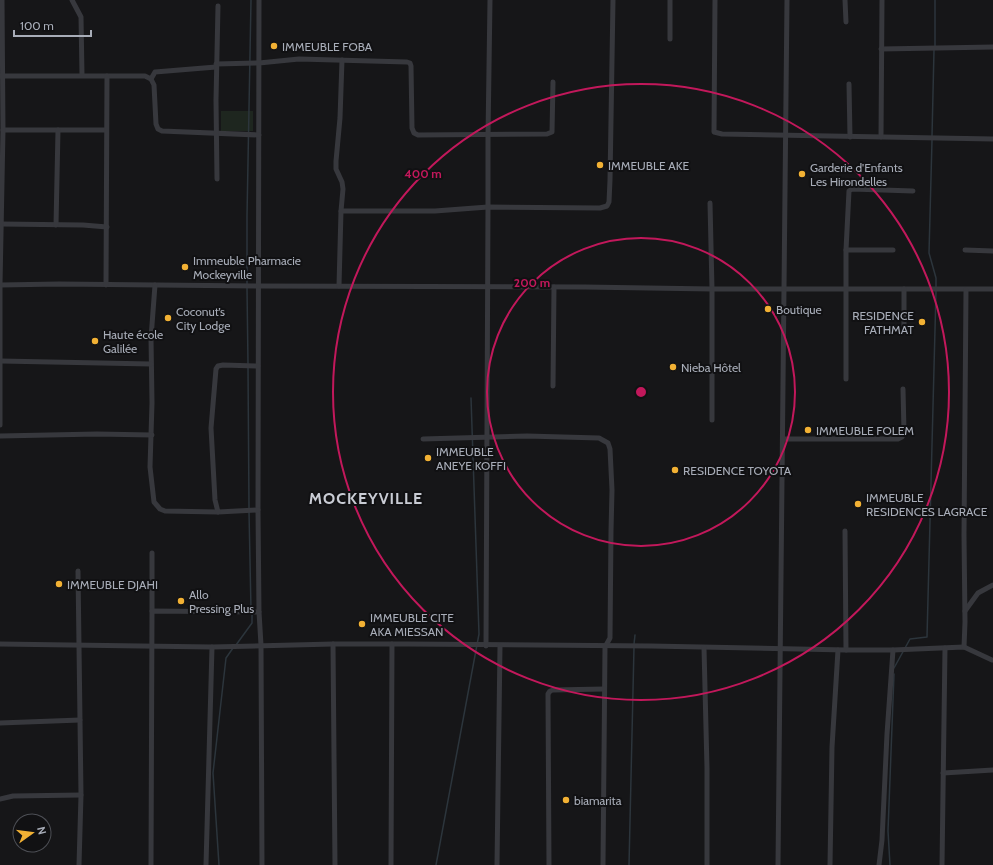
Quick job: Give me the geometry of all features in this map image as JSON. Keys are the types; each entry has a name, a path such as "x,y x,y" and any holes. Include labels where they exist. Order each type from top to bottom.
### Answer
{"street":[{"path":"0,425 0,285 3,130 1,76 2,0"},
{"path":"72,0 81,17 82,75"},
{"path":"259,0 258,510 262,865"},
{"path":"486,646 490,0"},
{"path":"341,211 435,211 488,207 600,208 607,206 610,180 613,0"},
{"path":"670,0 670,40"},
{"path":"715,0 714,132 722,134 993,139"},
{"path":"778,865 786,0"},
{"path":"845,0 846,22"},
{"path":"881,137 882,0"},
{"path":"217,178 216,65 218,6"},
{"path":"881,49 993,47"},
{"path":"151,79 155,72 216,65 299,59 410,63 412,128 414,133 418,135 488,136 547,134 552,132 553,82"},
{"path":"339,286 343,188 336,169 336,161 340,118 342,60"},
{"path":"1,76 145,76 151,79 154,85 156,124 158,129 162,131 259,135"},
{"path":"106,285 107,76"},
{"path":"849,84 850,137"},
{"path":"3,130 106,130"},
{"path":"56,225 58,130"},
{"path":"846,379 846,250 849,191 852,189 912,191"},
{"path":"710,203 712,420"},
{"path":"1,224 83,225 107,227"},
{"path":"846,250 894,250"},
{"path":"965,250 993,251"},
{"path":"0,285 59,284 554,287 712,290 993,289"},
{"path":"155,285 150,338 152,403 150,467 152,490 156,506 165,511 218,512 258,510"},
{"path":"554,287 554,386"},
{"path":"904,290 904,328"},
{"path":"964,647 966,290"},
{"path":"1,361 151,364"},
{"path":"218,512 215,500 211,428 216,369 218,366 223,365 258,366"},
{"path":"783,439 898,439 902,437 904,432 903,389"},
{"path":"0,436 98,434 152,435"},
{"path":"423,439 527,436 600,438 608,443 610,449 612,490 610,638 605,647 603,865"},
{"path":"845,531 846,650"},
{"path":"151,865 152,554"},
{"path":"78,571 81,795 79,865"},
{"path":"965,610 978,593 993,585"},
{"path":"152,611 259,612"},
{"path":"0,644 212,647 392,644 779,648 838,650 893,650 964,647 992,660"},
{"path":"333,644 335,865"},
{"path":"390,865 392,644"},
{"path":"497,865 500,646"},
{"path":"206,865 212,647"},
{"path":"704,648 707,768 707,865"},
{"path":"942,865 945,648"},
{"path":"830,865 832,747 838,650"},
{"path":"879,865 882,840 893,650"},
{"path":"549,865 548,694 553,690 604,689"},
{"path":"0,723 80,720"},
{"path":"943,773 993,770"},
{"path":"0,799 13,796 81,795"}],"shaded area":[{"path":"221,111 253,111 253,131 221,131"}],"waterway":[{"path":"247,284 251,0"},
{"path":"935,0 935,46"},
{"path":"932,136 934,50"},
{"path":"932,140 929,253 936,278 936,287"},
{"path":"247,288 248,364"},
{"path":"894,668 910,639 927,637 936,291"},
{"path":"248,368 249,508"},
{"path":"436,865 479,634 471,398"},
{"path":"249,512 251,610"},
{"path":"236,645 252,623 252,614"},
{"path":"634,644 635,635"},
{"path":"629,865 634,647"},
{"path":"219,865 213,773 226,658 233,648"},
{"path":"890,865 888,831 894,674"}],"place":[{"name":"IMMEUBLE FOBA","path":"274,46"},
{"name":"IMMEUBLE AKE","path":"600,165"},
{"name":"Garderie d'Enfants Les Hirondelles","path":"802,174"},
{"name":"Immeuble Pharmacie Mockeyville","path":"185,267"},
{"name":"Boutique","path":"768,309"},
{"name":"Coconut’s City Lodge","path":"168,318"},
{"name":"RESIDENCE FATHMAT","path":"922,322"},
{"name":"Haute école Galilée","path":"95,341"},
{"name":"Nieba Hôtel","path":"673,367"},
{"name":"IMMEUBLE FOLEM","path":"808,430"},
{"name":"IMMEUBLE ANEYE KOFFI","path":"428,458"},
{"name":"RESIDENCE TOYOTA","path":"675,470"},
{"name":"IMMEUBLE RESIDENCES LAGRACE","path":"858,504"},
{"name":"IMMEUBLE DJAHI","path":"59,584"},
{"name":"Allo Pressing Plus","path":"181,601"},
{"name":"IMMEUBLE CITE AKA MIESSAN","path":"362,624"},
{"name":"biamarita","path":"566,800"}],"district":[{"name":"MOCKEYVILLE","path":"366,498"}]}
